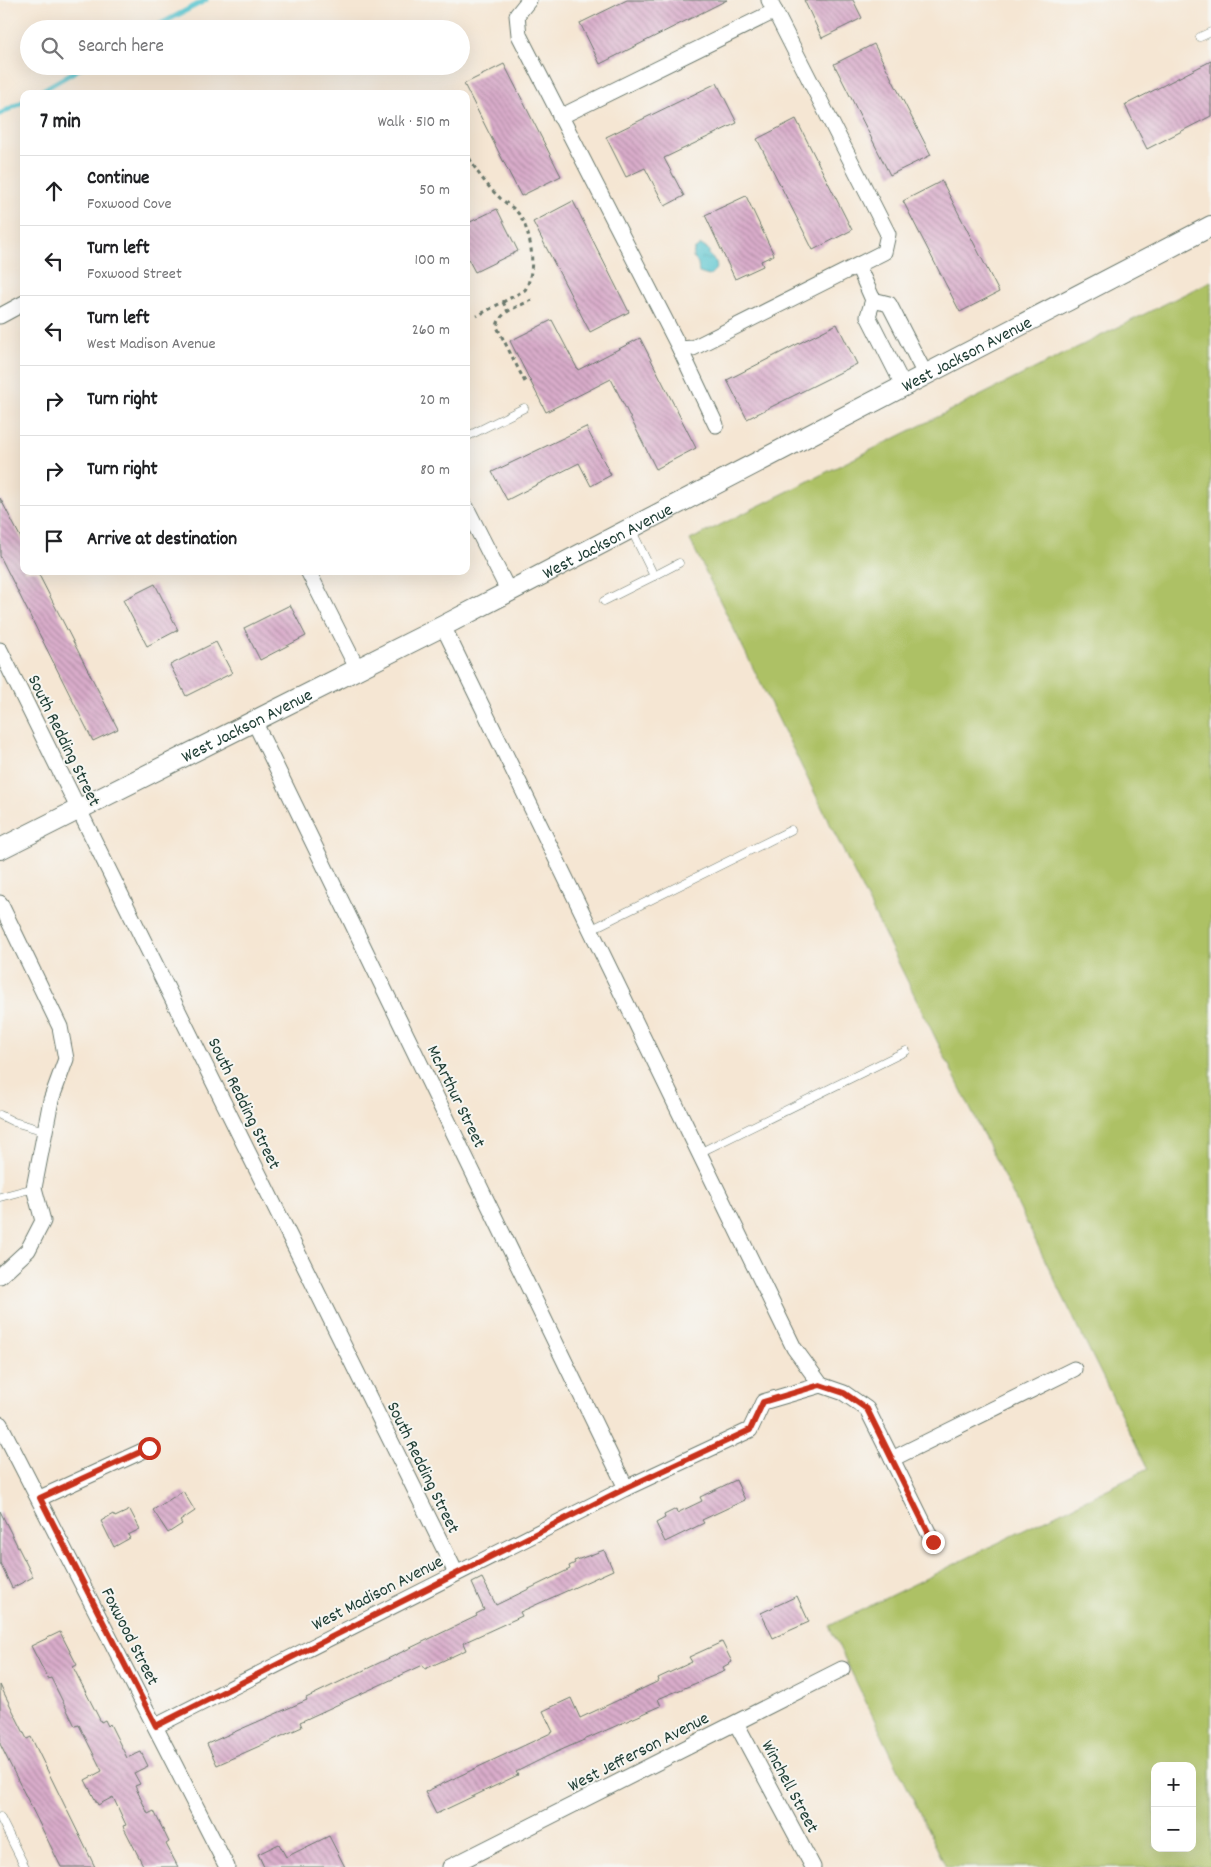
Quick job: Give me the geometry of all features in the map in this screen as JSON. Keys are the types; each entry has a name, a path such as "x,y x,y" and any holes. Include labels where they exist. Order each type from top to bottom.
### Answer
{"street":[{"path":"529,0 517,15 519,35 680,349 716,425"},
{"path":"560,117 772,6 888,234 884,252 693,348 680,349"},
{"name":"West Jackson Avenue","path":"0,849 442,626 1211,226"},
{"path":"858,266 873,300 868,316 903,385"},
{"path":"873,300 889,304 925,374"},
{"path":"0,316 20,306"},
{"path":"470,516 508,590"},
{"path":"310,575 357,668"},
{"path":"442,626 794,1348 820,1385 844,1393 867,1409 933,1542"},
{"name":"South Redding Street","path":"0,650 456,1573"},
{"name":"McArthur Street","path":"254,721 626,1488"},
{"path":"0,903 60,1027 66,1059 51,1100 34,1188 43,1221 28,1250 0,1276"},
{"path":"892,1459 1074,1370"},
{"name":"West Madison Avenue","path":"156,1726 626,1488 750,1430 763,1402 820,1385"},
{"name":"Foxwood Street","path":"0,1424 40,1498 227,1867"},
{"path":"40,1498 149,1448"},
{"name":"West Jefferson Avenue","path":"450,1867 842,1669"},
{"name":"Winchell Street","path":"736,1722 813,1867"}],"lane":[{"path":"1200,37 1211,32"},
{"path":"470,435 524,408"},
{"path":"630,527 654,576"},
{"path":"604,601 679,563"},
{"path":"590,930 790,830"},
{"path":"699,1153 906,1051"},
{"path":"0,1115 14,1122 45,1131"},
{"path":"0,1197 34,1188"},
{"path":"0,1817 25,1867"}],"path":[{"path":"470,158 482,179 517,212 528,232 531,257 528,285 525,290 477,316"},
{"path":"525,382 497,327 498,320 508,312 534,300"},
{"path":"503,302 508,312"}],"green space":[{"path":"1211,281 1211,1867 946,1867 829,1626 1148,1469 690,540"}],"water":[{"path":"701,245 709,250 709,255 716,262 717,268 709,276 699,273 698,263 693,258 694,250"}],"building":[{"path":"627,0 727,0 600,64 580,23"},
{"path":"804,0 853,0 862,18 822,38"},
{"path":"874,44 931,155 890,175 834,64"},
{"path":"1211,61 1211,116 1147,149 1125,105"},
{"path":"504,64 561,176 521,196 470,96 470,90 467,90 464,84"},
{"path":"717,83 737,123 664,158 684,196 665,206 645,168 626,177 606,137"},
{"path":"796,119 852,230 813,250 757,139"},
{"path":"942,181 999,292 960,312 903,201"},
{"path":"746,196 774,255 761,261 763,266 735,279 705,215"},
{"path":"573,201 629,312 590,332 533,222"},
{"path":"497,209 518,251 475,272 470,263 470,222"},
{"path":"552,320 578,370 640,338 696,448 656,469 611,379 546,412 510,341"},
{"path":"837,324 857,364 747,419 727,380"},
{"path":"586,427 611,475 591,486 579,463 507,500 492,472"},
{"path":"0,498 20,536 20,575 39,575 118,729 93,741 0,556"},
{"path":"155,584 178,630 147,646 123,600"},
{"path":"290,605 306,636 260,660 244,628"},
{"path":"216,642 232,673 186,696 170,665"},
{"path":"736,1480 745,1500 702,1520 704,1523 665,1542 656,1523 665,1518 664,1515 676,1509 677,1513 702,1501 700,1497"},
{"path":"183,1491 195,1511 180,1521 182,1524 168,1533 153,1510"},
{"path":"130,1510 140,1529 128,1535 130,1538 114,1547 101,1521 113,1514 115,1517"},
{"path":"0,1511 33,1577 12,1588 0,1563"},
{"path":"604,1550 613,1570 520,1612 522,1616 463,1643 466,1650 425,1669 423,1665 300,1722 302,1727 217,1765 207,1744 307,1700 306,1698 477,1616 476,1614 484,1610 472,1583 482,1578 496,1605 570,1569 569,1566 575,1563 574,1561"},
{"path":"797,1596 809,1622 773,1638 761,1613"},
{"path":"60,1632 77,1665 73,1667 101,1722 105,1720 108,1726 110,1724 127,1758 141,1752 148,1766 134,1773 140,1784 135,1786 148,1814 154,1811 169,1842 166,1844 178,1867 144,1867 123,1826 126,1825 113,1797 98,1805 85,1780 102,1771 79,1725 75,1726 51,1678 48,1679 31,1646"},
{"path":"722,1642 732,1662 723,1667 725,1671 658,1699 661,1706 550,1755 516,1772 518,1775 436,1814 425,1792 553,1732 543,1711 571,1698 580,1718 659,1681 658,1678 692,1662 689,1657"},
{"path":"0,1685 27,1739 31,1737 95,1867 61,1867 0,1744"},
{"path":"329,1836 345,1867 264,1867 258,1854 279,1844 286,1857"}],"waterway":[{"path":"168,20 206,0"},
{"path":"43,90 69,75"},
{"path":"0,114 20,103"}],"route":[{"path":"149,1448 40,1498 156,1726 626,1488 750,1430 763,1402 820,1385 844,1393 867,1409 933,1542"}]}
